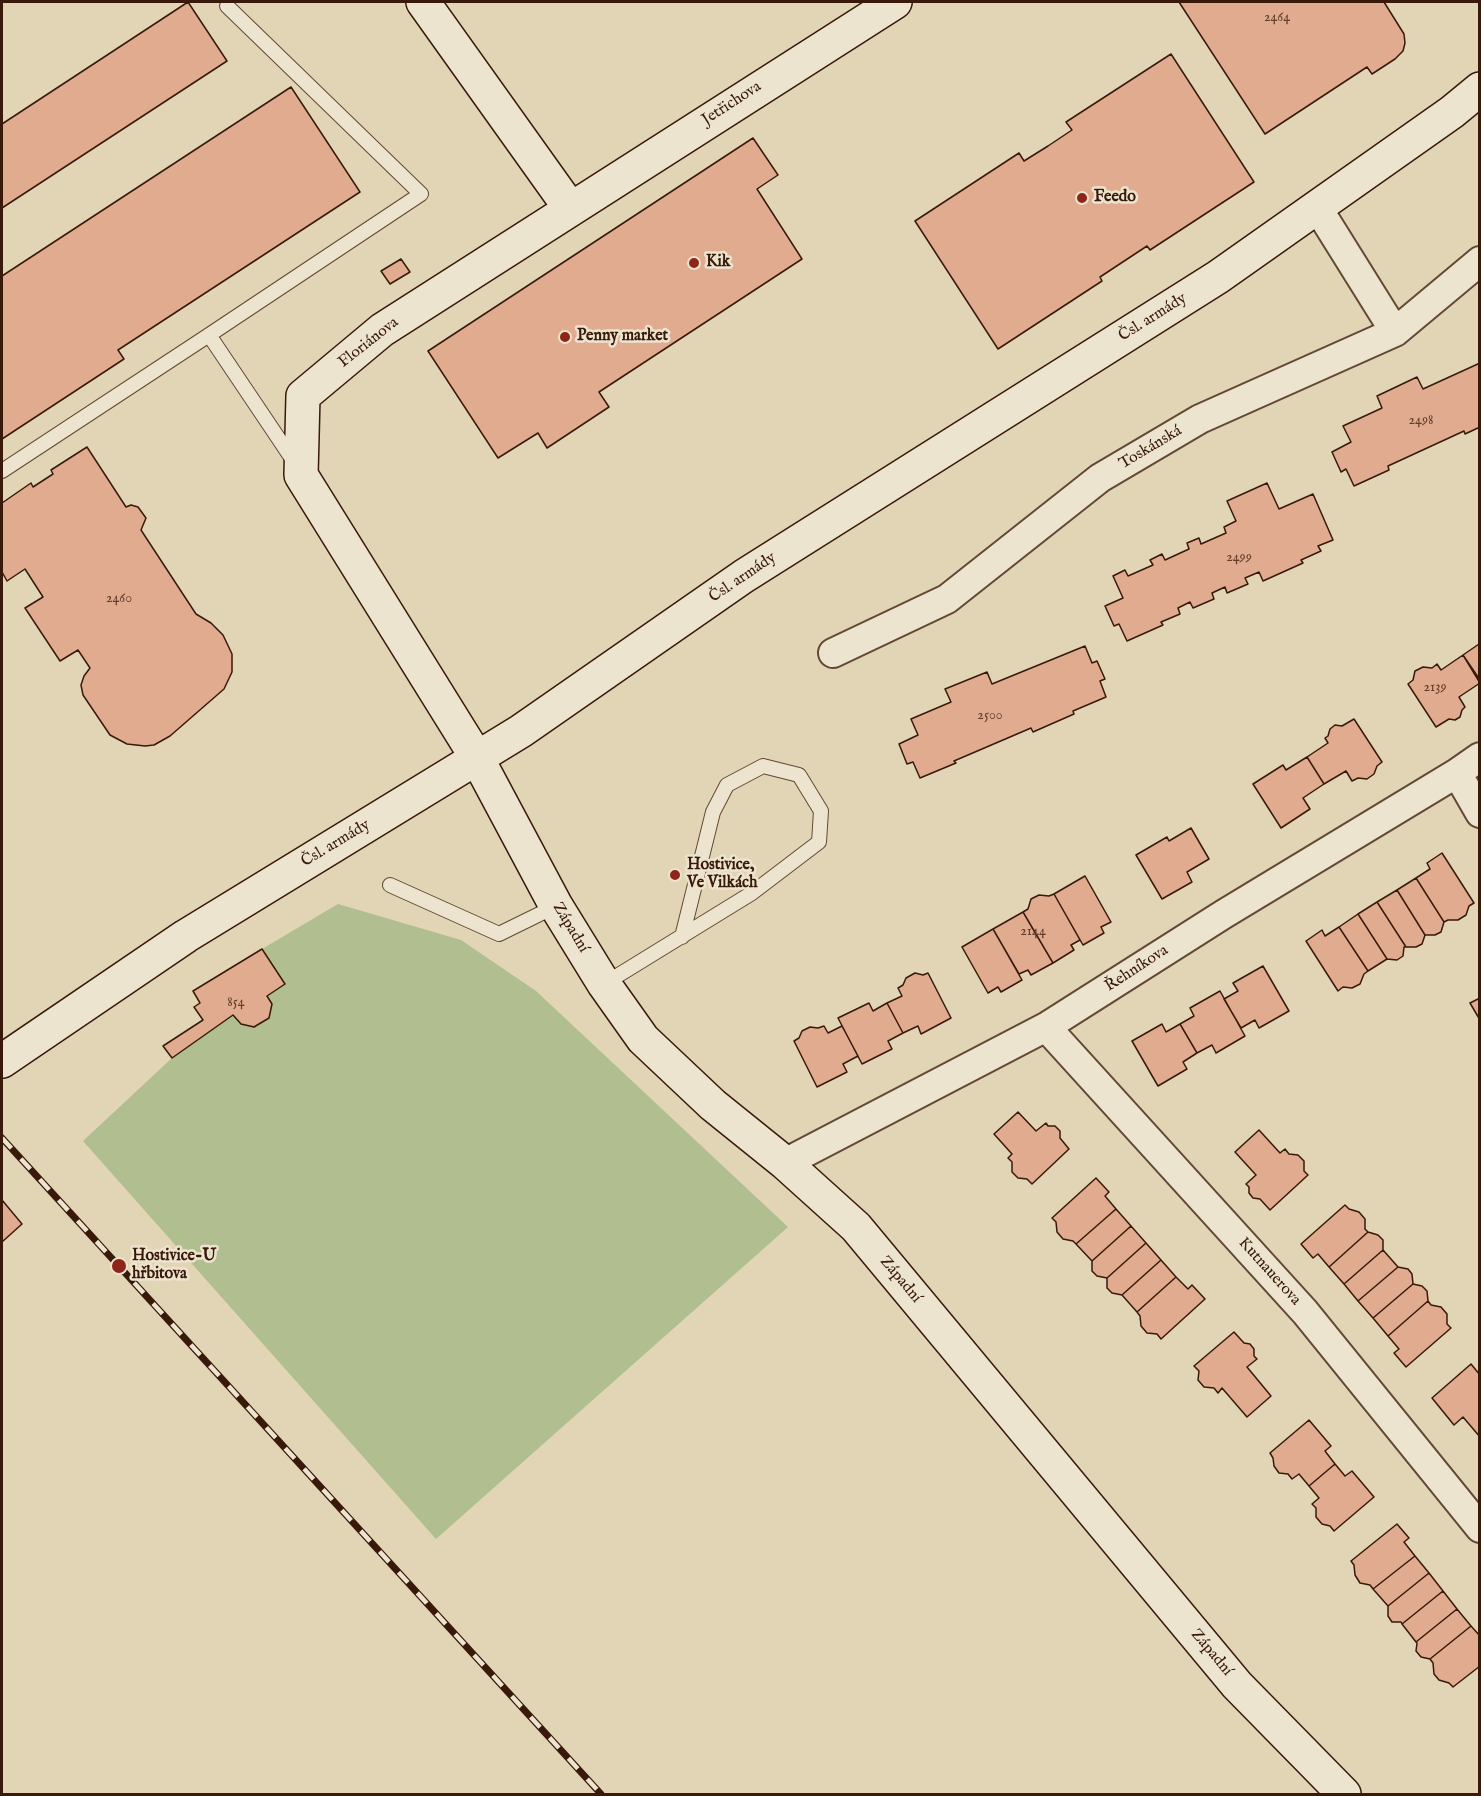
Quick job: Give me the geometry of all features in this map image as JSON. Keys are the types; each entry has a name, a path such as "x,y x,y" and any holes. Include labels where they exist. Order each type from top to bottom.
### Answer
{"street":[{"path":"423,2 570,208"},
{"name":"Jetřichova","path":"570,208 894,2"},
{"name":"Čsl. armády","path":"2,1061 186,936 521,731 744,576 1218,278 1452,112 1479,89"},
{"path":"1317,207 1395,332"},
{"name":"Floriánova","path":"477,758 301,475 303,396 382,330 570,208"},
{"name":"Toskánská","path":"833,653 947,599 1100,478 1200,418 1395,332 1479,261"},
{"name":"Západní","path":"477,758 556,906 604,984 643,1039 713,1105 785,1163 856,1227 1237,1685 1344,1794"},
{"path":"1468,765 1479,813"},
{"name":"Řehníkova","path":"785,1163 1046,1028 1224,914 1468,765"},
{"name":"Kutnauerova","path":"1046,1028 1305,1312 1479,1528"}],"lane":[{"path":"2,471 421,194 227,6"},
{"path":"209,335 302,472"},
{"path":"604,984 682,937 752,893 819,842 821,811 799,776 763,766 727,785 713,812 682,937"},
{"path":"390,885 499,934 556,906"}],"green space":[{"path":"338,904 461,940 536,991 788,1227 436,1539 83,1141 172,1058 233,1015 241,1024 254,1027 267,996 284,984 262,949"}],"building":[{"path":"188,2 227,61 2,208 2,124"},
{"path":"1179,2 1384,2 1404,34 1405,43 1403,51 1395,59 1372,74 1367,67 1265,134"},
{"path":"1171,54 1254,182 1150,250 1147,246 1100,277 1102,281 998,349 915,221 1019,153 1024,161 1048,146 1072,130 1066,122"},
{"path":"291,87 360,192 118,350 124,359 2,439 2,276"},
{"path":"753,138 778,175 757,189 802,259 599,392 609,407 547,448 538,433 498,458 428,351"},
{"path":"401,259 410,272 390,284 381,271"},
{"path":"1480,363 1480,427 1465,434 1464,431 1388,466 1389,470 1354,486 1346,469 1341,472 1332,452 1351,442 1343,426 1382,408 1377,396 1417,377 1423,389"},
{"path":"87,447 126,507 131,505 138,507 146,518 141,530 196,614 211,623 223,635 232,654 232,672 224,689 170,736 154,745 127,744 110,735 83,695 81,685 90,668 78,650 60,661 25,608 43,597 25,569 7,581 2,572 2,503 31,483 33,487 53,474 51,470"},
{"path":"1267,483 1279,509 1313,494 1333,540 1318,546 1321,551 1301,560 1303,563 1263,581 1259,572 1245,578 1248,584 1227,593 1225,587 1212,593 1214,599 1193,608 1190,602 1178,608 1180,614 1161,622 1163,625 1127,641 1119,624 1114,626 1105,606 1123,598 1113,576 1125,570 1128,576 1153,565 1150,560 1162,554 1165,560 1189,549 1187,543 1199,538 1201,544 1226,533 1224,527 1236,521 1227,501"},
{"path":"1480,645 1480,680 1463,655"},
{"path":"1085,646 1092,663 1097,661 1105,679 1100,681 1106,697 1033,732 1031,728 920,778 913,762 907,764 899,744 918,735 911,719 951,702 945,689 987,672 992,684"},
{"path":"1463,655 1480,683 1459,697 1465,707 1460,717 1455,720 1449,719 1436,727 1408,684 1413,680 1415,671 1423,667 1432,668 1437,664 1441,670"},
{"path":"1354,719 1382,762 1377,766 1374,774 1367,779 1358,778 1352,781 1346,771 1324,784 1307,757 1328,743 1325,738 1330,729 1335,725 1342,726"},
{"path":"1307,757 1324,784 1303,798 1310,809 1281,828 1253,784 1283,765 1286,770"},
{"path":"1191,828 1209,859 1187,872 1192,882 1162,899 1136,855 1167,837 1169,841"},
{"path":"1442,853 1474,903 1469,906 1466,915 1458,920 1444,922 1416,878 1430,869 1427,863"},
{"path":"1085,876 1111,922 1101,927 1104,933 1083,945 1054,894"},
{"path":"1416,878 1444,922 1441,932 1435,935 1425,935 1397,890"},
{"path":"1397,890 1425,935 1422,944 1416,947 1406,947 1377,902"},
{"path":"1054,894 1080,940 1071,945 1074,950 1053,963 1023,912 1028,909 1031,899 1039,895"},
{"path":"1377,902 1406,947 1404,947 1403,956 1397,960 1387,959 1358,914"},
{"path":"1023,912 1053,963 1031,975 1028,970 1019,974 993,929"},
{"path":"1358,914 1387,959 1368,971 1339,927"},
{"path":"1339,927 1368,971 1364,974 1360,984 1352,988 1343,987 1338,991 1306,941 1322,930 1325,936"},
{"path":"993,929 1022,980 1001,992 998,987 988,993 962,947"},
{"path":"262,949 285,984 267,996 272,1004 269,1018 254,1027 241,1024 233,1015 172,1058 163,1046 203,1020 194,1007 200,1003 193,991"},
{"path":"1263,966 1289,1011 1259,1028 1255,1020 1241,1028 1224,999 1238,991 1233,983"},
{"path":"915,973 923,975 928,973 951,1018 921,1034 918,1026 903,1033 887,1003 902,996 898,988 903,985 906,978"},
{"path":"1220,991 1245,1036 1216,1053 1212,1045 1197,1053 1180,1024 1194,1016 1190,1008"},
{"path":"1480,998 1480,1020 1470,1003"},
{"path":"869,1003 873,1011 887,1003 903,1033 888,1041 892,1049 862,1064 838,1018"},
{"path":"1162,1024 1166,1032 1180,1024 1197,1053 1183,1062 1187,1069 1158,1086 1132,1041"},
{"path":"824,1026 828,1033 842,1026 858,1056 843,1064 847,1072 817,1087 794,1041 799,1038 802,1031 810,1027"},
{"path":"1018,1112 1036,1131 1046,1123 1048,1126 1055,1126 1060,1131 1060,1138 1069,1149 1032,1184 1027,1179 1018,1178 1012,1172 1012,1162 1008,1158 1012,1154 994,1134"},
{"path":"1259,1130 1280,1153 1285,1149 1289,1154 1298,1155 1304,1161 1304,1171 1308,1175 1270,1210 1260,1199 1253,1198 1249,1193 1249,1187 1246,1184 1256,1175 1235,1152"},
{"path":"1096,1178 1109,1192 1105,1196 1116,1209 1076,1244 1063,1239 1057,1232 1056,1222 1052,1218"},
{"path":"2,1200 22,1224 2,1242"},
{"path":"1345,1205 1359,1212 1365,1219 1365,1229 1368,1232 1329,1267 1318,1254 1313,1258 1301,1244"},
{"path":"1116,1209 1131,1226 1092,1261 1076,1244"},
{"path":"1131,1226 1146,1243 1107,1278 1097,1276 1092,1271 1092,1261"},
{"path":"1368,1232 1378,1235 1383,1240 1383,1250 1344,1284 1329,1267"},
{"path":"1146,1243 1161,1260 1122,1295 1112,1293 1107,1288 1107,1278"},
{"path":"1383,1250 1398,1267 1358,1301 1344,1284"},
{"path":"1161,1260 1176,1277 1137,1312 1122,1295"},
{"path":"1398,1267 1408,1269 1412,1274 1413,1284 1373,1318 1358,1301"},
{"path":"1176,1277 1188,1289 1192,1285 1205,1299 1161,1339 1157,1334 1147,1333 1141,1326 1137,1312"},
{"path":"1413,1284 1422,1286 1427,1291 1428,1301 1388,1336 1373,1318"},
{"path":"1428,1301 1431,1305 1441,1307 1447,1314 1447,1324 1451,1328 1406,1367 1394,1353 1399,1349 1388,1336"},
{"path":"1234,1332 1244,1343 1250,1344 1254,1349 1254,1356 1257,1359 1247,1367 1271,1396 1247,1417 1222,1388 1218,1393 1214,1388 1204,1387 1198,1380 1199,1371 1194,1366"},
{"path":"1471,1364 1480,1375 1480,1437 1463,1417 1454,1425 1432,1398"},
{"path":"1309,1420 1331,1446 1325,1451 1335,1464 1309,1486 1299,1474 1292,1479 1288,1474 1279,1473 1270,1453"},
{"path":"1335,1464 1345,1476 1352,1471 1374,1497 1334,1531 1330,1526 1322,1524 1316,1517 1316,1508 1312,1504 1319,1498 1309,1486"},
{"path":"1397,1524 1409,1538 1404,1542 1415,1556 1373,1589 1370,1585 1360,1583 1351,1561"},
{"path":"1415,1556 1429,1573 1388,1606 1373,1589"},
{"path":"1429,1573 1443,1591 1402,1624 1392,1622 1388,1616 1388,1606"},
{"path":"1443,1591 1457,1609 1416,1642 1402,1624"},
{"path":"1457,1609 1471,1626 1430,1659 1421,1657 1416,1651 1416,1642"},
{"path":"1471,1626 1480,1636 1480,1666 1453,1687 1439,1680 1434,1674 1433,1663 1430,1659"}],"railway":[{"path":"2,1138 601,1794"}],"place":[{"name":"Feedo","path":"1082,198"},
{"name":"Kik","path":"694,263"},
{"name":"Penny market","path":"565,337"},
{"name":"Hostivice, Ve Vilkách","path":"675,875"},
{"name":"Hostivice-U hřbitova","path":"119,1266"}]}
